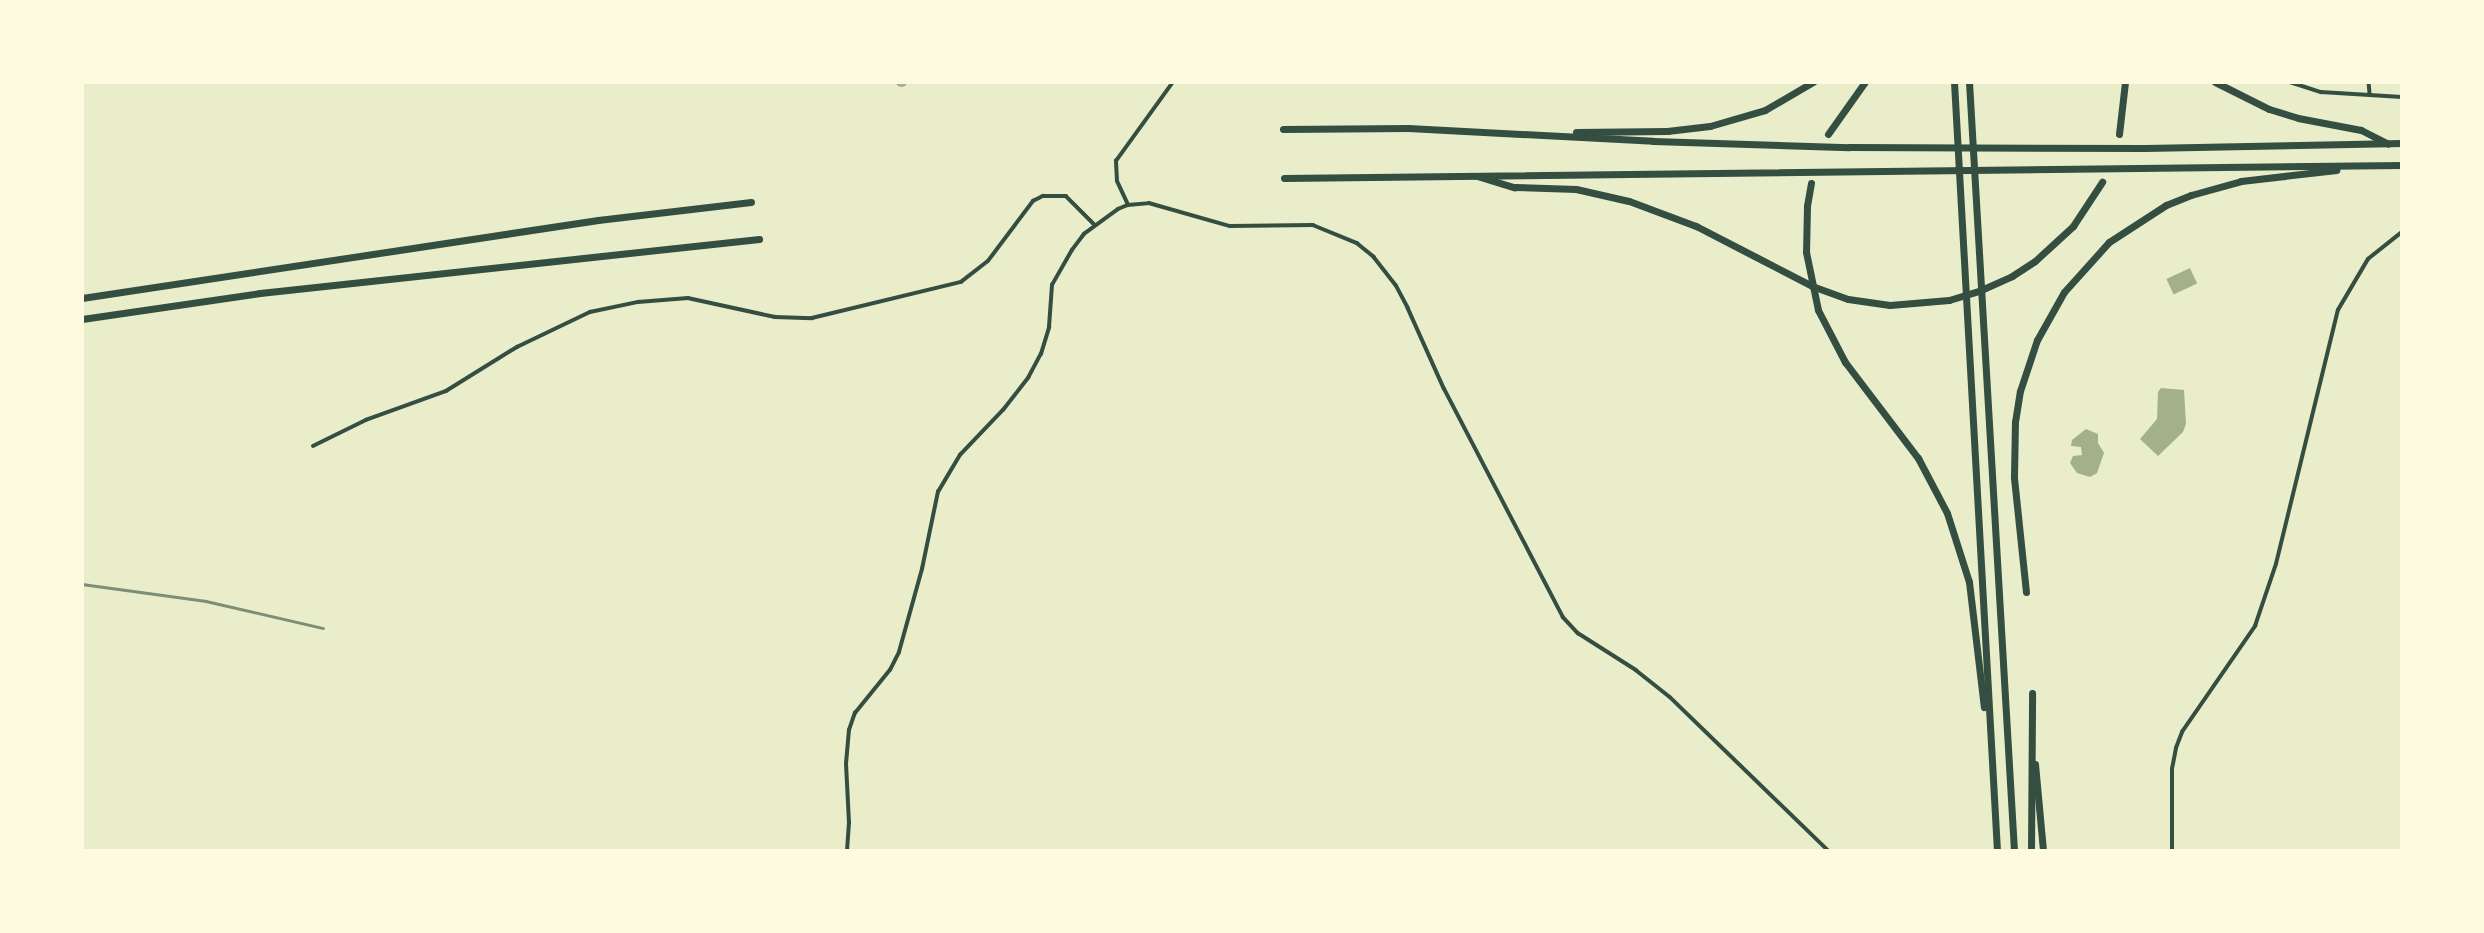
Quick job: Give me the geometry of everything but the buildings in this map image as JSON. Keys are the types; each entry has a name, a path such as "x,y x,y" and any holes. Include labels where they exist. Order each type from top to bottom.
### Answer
{"highway":[{"path":"1534,134 1677,131 1710,127 1765,110 1813,82"},
{"path":"1828,134 1865,82"},
{"path":"1954,82 1997,851"},
{"path":"1969,82 2014,851"},
{"path":"2119,134 2124,82"},
{"path":"2215,82 2269,109 2308,121 2361,130 2388,144"},
{"path":"2221,82 2229,90"},
{"path":"1283,128 1408,128 1849,147 2146,148 2402,144"},
{"path":"1284,178 1470,173 2402,165"},
{"path":"2026,592 2014,477 2015,422 2020,391 2037,340 2071,283 2092,257 2130,226 2191,195 2241,181 2361,166"},
{"path":"1470,173 1514,187 1576,189 1640,204 1696,226 1776,270 1848,299 1890,305 1932,303 1981,290 2012,276 2035,261 2073,226 2102,182"},
{"path":"1811,183 1807,206 1806,252 1818,310 1845,362 1918,458 1947,513 1969,582 1990,731"},
{"path":"82,298 584,222 751,202"},
{"path":"82,319 260,293 759,239"},
{"path":"2031,851 2032,693"},
{"path":"2032,720 2043,851"}],"street":[{"path":"1128,205 1117,181 1116,161 1173,82"},
{"path":"2290,82 2321,92 2402,97"},
{"path":"2369,82 2370,94"},
{"path":"313,446 366,420 446,391 517,346 590,312 638,302 688,298 775,317 820,317 961,282 988,261 1033,201 1043,196 1066,196 1095,225"},
{"path":"846,851 849,822 846,764 849,730 855,713 890,670 899,652 922,569 938,492 960,455 1003,410 1028,378 1041,354 1049,327 1054,280 1078,242 1095,225 1128,205 1149,203 1230,226 1313,225 1357,243 1374,257 1396,285 1444,388 1563,617 1578,633 1636,670 1670,697 1829,851"},
{"path":"2172,851 2172,769 2176,748 2182,732 2255,626 2276,564 2338,310 2368,259 2402,232"}],"shaded area":[{"path":"2190,268 2197,283 2174,294 2166,279"},
{"path":"2161,388 2184,390 2186,424 2183,432 2158,456 2140,439 2157,419 2158,392"},
{"path":"2086,429 2098,434 2098,443 2104,453 2097,473 2090,477 2077,473 2070,463 2073,456 2082,455 2081,447 2071,446 2072,440"}],"railway":[{"path":"82,584 206,601 323,628"}]}
